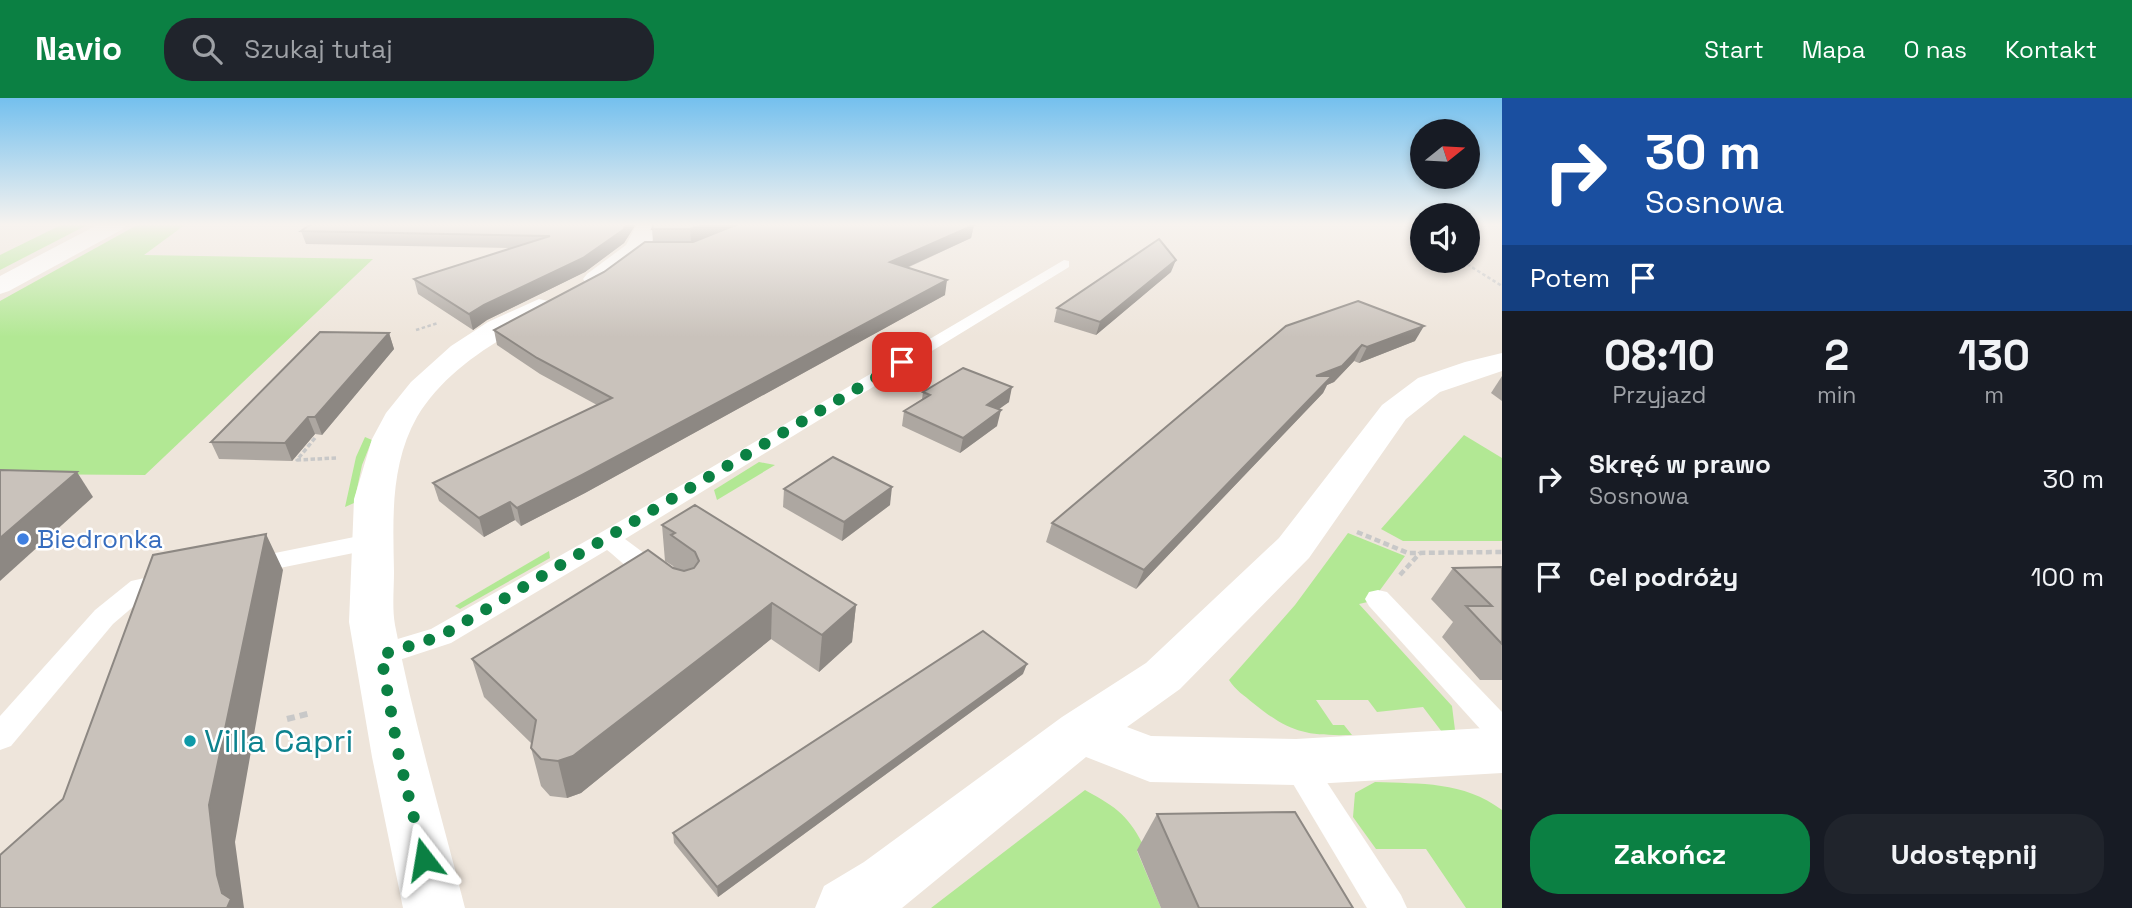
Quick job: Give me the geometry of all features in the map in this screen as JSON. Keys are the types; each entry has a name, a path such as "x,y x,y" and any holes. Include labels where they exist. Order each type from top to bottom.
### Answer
{"street":[{"path":"0,286 44,262"},
{"path":"434,908 391,722 381,655 372,622 374,541 371,515 380,465 396,426 422,389 443,367 484,337 595,279 617,262"},
{"path":"846,908 886,883 1080,732 1163,676 1294,548 1394,412 1429,385 1502,362"},
{"path":"1080,732 1150,759 1296,762 1502,750"}],"lane":[{"path":"381,655 441,636 608,539 1064,264"},
{"path":"608,539 675,589"},
{"path":"230,570 374,541"},
{"path":"0,737 104,617 140,587 191,577"},
{"path":"1378,599 1502,732"},
{"path":"1296,762 1388,908"}],"path":[{"path":"1480,272 1502,286"},
{"path":"416,330 444,321"},
{"path":"315,438 297,460 336,458"},
{"path":"1317,516 1408,553 1502,552"},
{"path":"287,719 311,713"}],"green space":[{"path":"0,262 16,262 0,270"},
{"path":"71,262 370,262 145,475 0,474 0,301"},
{"path":"1464,435 1502,458 1502,541 1403,541 1381,529"},
{"path":"365,437 372,440 362,465 354,503 345,507 356,457"},
{"path":"759,462 775,465 717,500 714,490"},
{"path":"1348,533 1405,556 1372,601 1359,604 1452,706 1455,730 1445,736 1423,707 1377,712 1368,700 1316,700 1333,725 1344,725 1352,735 1322,735 1299,731 1266,713 1240,693 1229,680 1295,605"},
{"path":"549,551 550,558 460,609 455,606"},
{"path":"1375,782 1425,784 1457,789 1502,810 1502,908 1466,908 1426,849 1376,849 1353,817 1355,793"},
{"path":"1085,790 1122,814 1134,829 1146,850 1137,851 1161,908 931,908"}],"building":[{"path":"468,262 575,262 469,314 414,279"},
{"path":"618,262 890,262 947,280 582,475 517,508 510,502 479,518 433,483 612,398 537,358 494,330 604,272"},
{"path":"1125,262 1174,262 1100,322 1057,308"},
{"path":"1358,301 1424,326 1367,347 1362,345 1342,366 1316,376 1332,376 1144,570 1052,523 1286,326"},
{"path":"320,332 389,333 315,417 308,417 285,443 211,442"},
{"path":"963,368 1012,387 987,405 1001,410 963,438 904,411 930,395 923,392"},
{"path":"833,457 892,487 844,522 784,489"},
{"path":"0,470 77,472 0,538"},
{"path":"695,505 856,605 822,635 772,603 573,756 558,761 541,759 531,748 536,720 472,659 648,550 673,568 684,571 694,568 699,561 695,552 662,525"},
{"name":"Villa Capri","path":"266,534 209,805 217,875 222,893 231,899 227,908 0,908 0,855 63,799 153,555"},
{"path":"1502,567 1502,644 1466,606 1492,606 1453,568"},
{"path":"983,631 1027,664 717,887 673,833"},
{"path":"1295,812 1353,908 1199,908 1157,814"}],"place":[{"name":"Biedronka","path":"23,539"},
{"name":"Villa Capri","path":"190,741"}],"route":[{"path":"424,859 389,710 381,655 441,636 902,362"}]}
